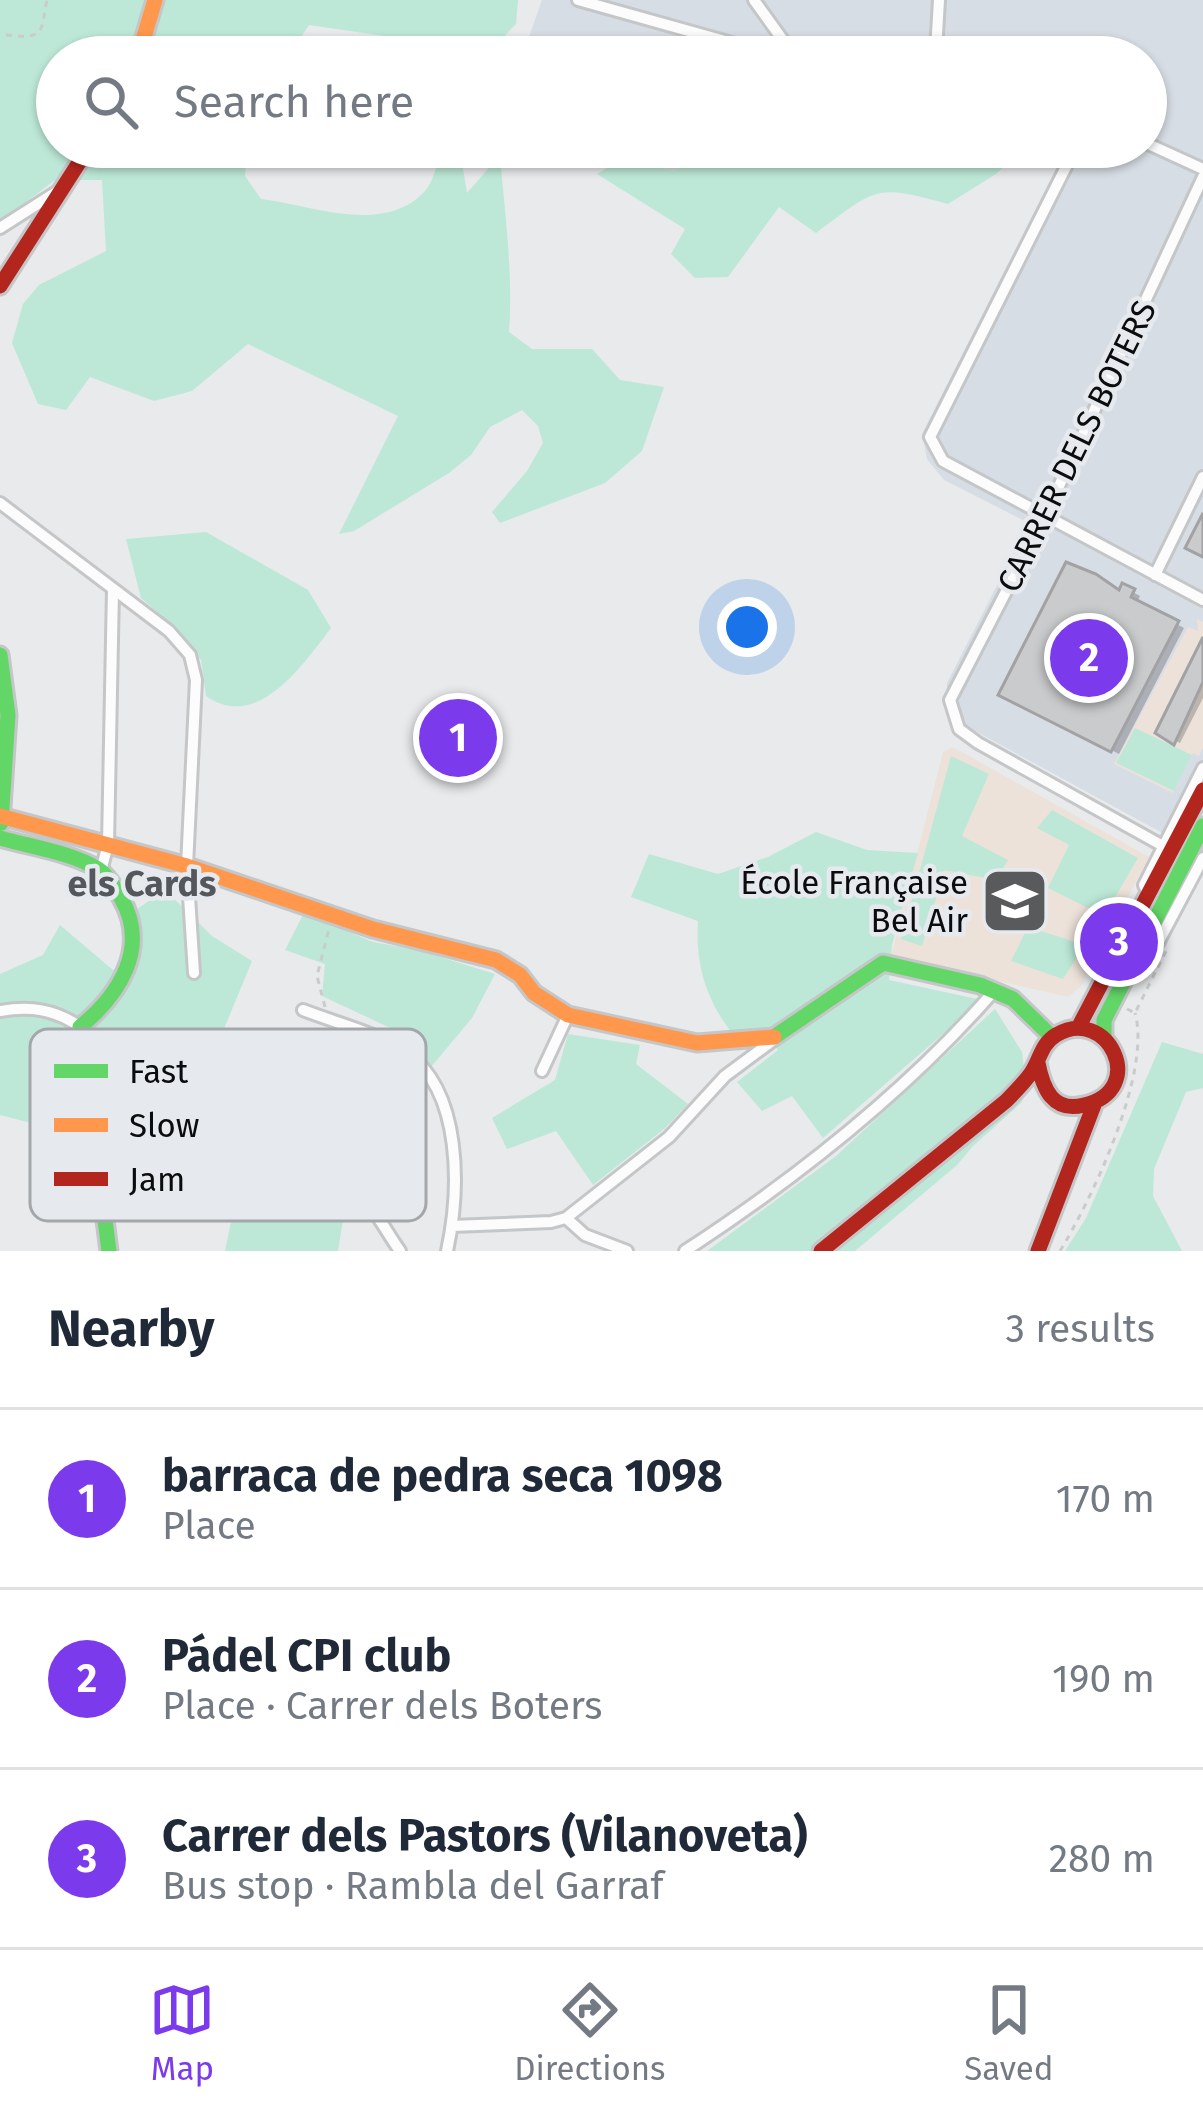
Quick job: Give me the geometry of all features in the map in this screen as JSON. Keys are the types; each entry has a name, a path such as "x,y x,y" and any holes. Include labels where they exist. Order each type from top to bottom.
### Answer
{"street":[{"path":"144,36 155,0"},
{"path":"578,0 707,36"},
{"path":"754,0 780,36"},
{"path":"937,36 940,0"},
{"path":"1167,154 1203,173"},
{"path":"0,286 74,168"},
{"path":"1065,168 930,436 934,450 943,460 1203,600"},
{"name":"CARRER DELS BOTERS","path":"1163,846 977,743 959,729 950,700 1045,516 1203,173"},
{"path":"0,228 58,191"},
{"path":"1155,575 1203,477"},
{"path":"0,503 169,631 190,655 196,680 187,866 194,973"},
{"path":"101,871 109,844 113,589"},
{"path":"0,655 8,715 1,826"},
{"path":"1149,897 1144,885 1203,768"},
{"path":"1090,1022 1203,790"},
{"path":"1,826 109,844 332,916 496,960 568,1015 697,1043 777,1037"},
{"path":"0,1011 28,1006 66,1016 80,1027 101,1012 134,957 136,930 123,899 101,871 1,826"},
{"path":"821,1251 1006,1101 1038,1063 1052,1037 1090,1022 1113,1002 1203,826"},
{"path":"1138,954 1158,943 1203,858"},
{"path":"452,1226 566,1218 669,1137 725,1076 883,962 1013,999 1052,1037"},
{"path":"685,1251 790,1180 907,1081 994,991"},
{"path":"303,1010 352,1029"},
{"path":"542,1071 568,1015"},
{"path":"1038,1251 1094,1105 1110,1091 1118,1072 1116,1056 1090,1022"},
{"path":"1090,1022 1104,1038"},
{"path":"1038,1063 1040,1081 1071,1130 1072,1166"},
{"path":"426,1070 450,1122 452,1226 447,1251"},
{"path":"1006,1101 1055,1100 1080,1108 1094,1105"},
{"path":"566,1218 585,1235 627,1251"},
{"path":"379,1221 400,1251"}],"path":[{"path":"6,35 38,32 47,22 46,0"},
{"path":"329,1020 317,976 332,916"},
{"path":"1060,1251 1131,1090 1139,1054 1135,1013 1174,936"},
{"path":"1113,1002 1135,1013"}],"shaded area":[{"path":"542,0 1203,0 1203,762 1166,835 946,715 947,683 1029,523 944,480 927,459 922,434 1056,168 1167,168 1167,36 529,36"},
{"path":"1197,619 1203,622 1203,748 1199,756 1193,753 1173,793 1114,764 1188,627 1198,631"},
{"name":"École Française Bel Air","path":"953,747 1149,857 1081,986 1068,997 891,956 943,752"}],"green space":[{"path":"0,0 518,0 516,24 504,36 385,36 309,25 302,36 36,36 36,168 246,168 245,176 261,199 369,215 408,205 425,191 436,168 463,168 467,193 489,168 501,168 509,332 532,349 592,349 620,380 664,387 642,451 605,483 500,523 492,512 527,471 543,443 538,426 522,410 490,427 471,455 449,473 354,531 339,534 398,416 248,344 192,391 154,401 90,377 66,410 38,404 12,343 23,304 39,285 106,251 102,180 55,180 0,222"},
{"path":"607,168 1002,168 948,204 904,193 876,194 816,233 779,207 728,277 695,278 671,254 685,229 597,174"},
{"path":"206,532 308,590 331,628 293,675 261,700 243,706 225,705 206,696 201,660 141,598 126,539"},
{"path":"1135,728 1192,755 1174,791 1116,763"},
{"path":"951,756 989,774 962,836 1008,860 996,880 944,870 922,946 901,939"},
{"path":"1052,810 1138,858 1104,916 1048,888 1069,845 1037,828"},
{"path":"816,832 867,850 918,853 892,945 889,980 982,1000 823,1138 792,1096 762,1111 737,1082 778,1050 762,1029 732,1033 723,1020 701,967 698,921 631,897 649,854 718,874 768,857"},
{"path":"165,890 212,936 252,961 224,1029 30,1029 30,1123 0,1115 0,974 43,955 60,925 113,970 140,956 137,909"},
{"path":"304,913 373,942 418,950 495,974 472,1018 431,1067 426,1059 426,1029 393,1029 322,996 325,964 285,950"},
{"path":"1028,927 1085,945 1063,979 1011,961"},
{"path":"995,1009 1022,1052 1027,1092 1021,1103 957,1165 855,1251 707,1251 836,1156"},
{"path":"568,1034 640,1045 636,1064 688,1104 593,1185 556,1131 507,1149 492,1118 555,1080"},
{"path":"1162,1042 1203,1054 1203,1088 1186,1092 1154,1169 1153,1196 1182,1251 1065,1251 1086,1218"},
{"path":"231,1221 343,1221 338,1251 225,1251"}],"building":[{"path":"1203,513 1203,557 1185,548"},
{"path":"1066,562 1119,590 1122,583 1135,589 1131,597 1179,621 1111,752 998,695"},
{"path":"1203,637 1203,682 1174,745 1155,733"}],"traffic: fast":[{"path":"0,655 8,715 1,823"},
{"path":"1104,1038 1104,1020 1203,826"},
{"path":"0,838 63,854 98,869 114,886 129,917 132,935 126,969 107,1000 80,1029"},
{"path":"774,1037 883,963 980,985 1013,999 1052,1037"},
{"path":"105,1221 109,1251"}],"traffic: slow":[{"path":"144,36 155,0"},
{"path":"0,816 187,866 373,929 496,960 568,1015 697,1043 774,1037"}],"traffic: jam":[{"path":"0,286 76,168"},
{"path":"1078,1028 1203,790"},
{"path":"821,1251 1006,1101 1056,1035 1075,1028 1091,1031 1105,1040 1118,1068 1115,1083 1104,1096 1073,1107 1051,1097 1038,1063"},
{"path":"1038,1251 1094,1105"}],"place":[{"name":"Pádel CPI club","path":"1089,658"},
{"name":"barraca de pedra seca 1098","path":"458,738"},
{"name":"École Française Bel Air","path":"1015,901"},
{"name":"Carrer dels Pastors (Vilanoveta)","path":"1119,942"}],"district":[{"name":"els Cards","path":"142,883"}]}
